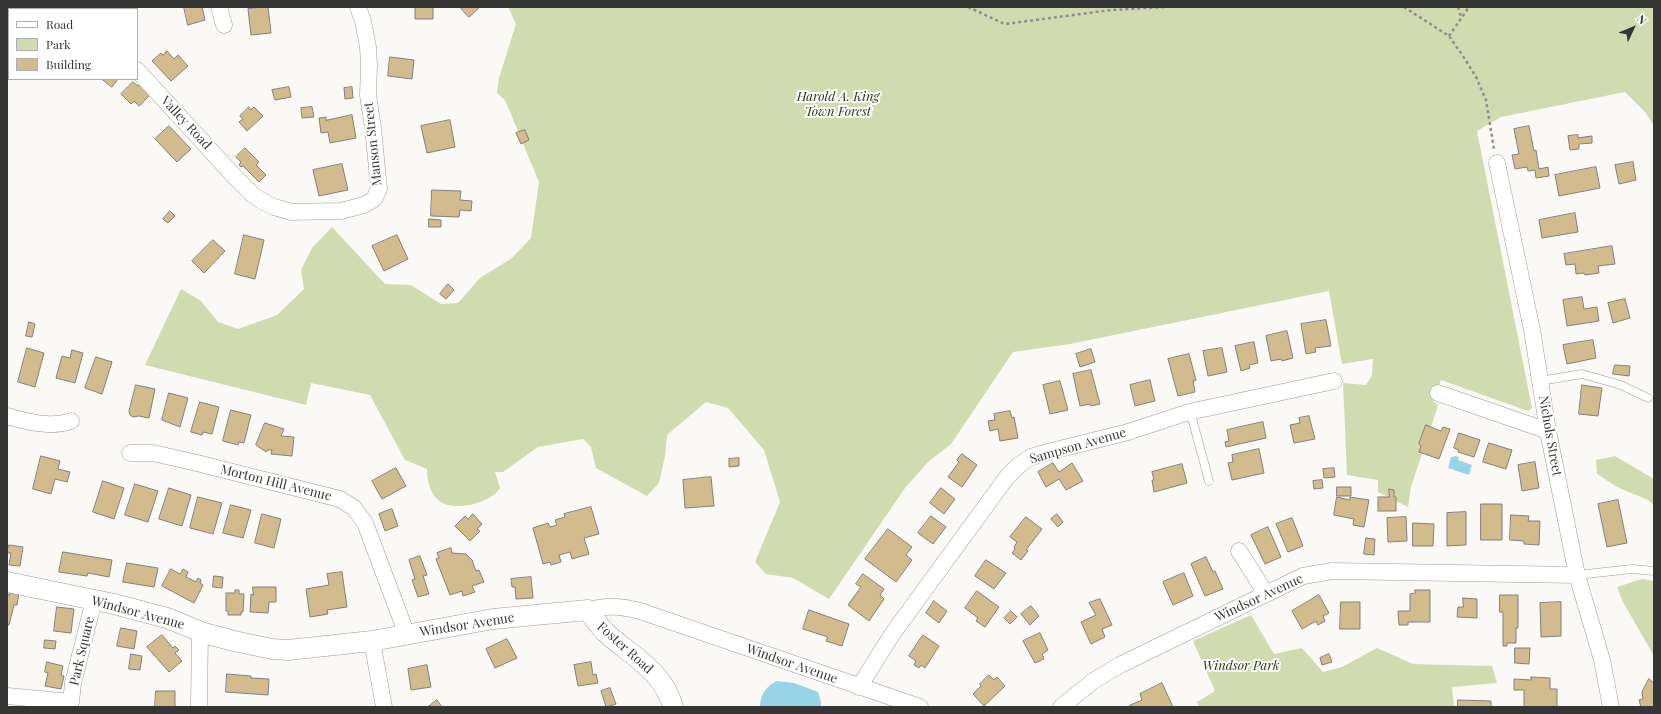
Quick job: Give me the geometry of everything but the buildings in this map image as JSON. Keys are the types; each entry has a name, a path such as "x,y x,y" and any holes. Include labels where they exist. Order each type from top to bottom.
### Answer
{"street":[{"path":"219,7 224,25"},
{"name":"Manson Street","path":"234,176 253,195 262,201 274,208 292,212 313,213 341,211 364,205 374,199 379,189 368,94 368,47 360,8"},
{"name":"Valley Road","path":"138,71 234,176"},
{"name":"Nichols Street","path":"1497,163 1532,330 1548,431 1577,575 1602,660 1611,707"},
{"name":"Sampson Avenue","path":"859,686 893,633 1007,477 1019,465 1037,455 1128,432 1190,411 1334,381"},
{"path":"1438,393 1548,431"},
{"path":"7,416 37,423 61,424 71,421"},
{"name":"Morton Hill Avenue","path":"130,453 153,453 198,463 340,499 345,502 354,508 365,523 407,635"},
{"path":"1239,552 1266,594"},
{"name":"Windsor Avenue","path":"1061,707 1092,681 1120,665 1303,576 1332,571 1577,575"},
{"name":"Windsor Avenue","path":"7,582 94,600 167,618 200,631 234,641 272,649 288,650 372,641 493,619 588,610 604,606 628,608 920,707"},
{"name":"Park Square","path":"7,696 71,702 73,683 94,600"},
{"name":"Foster Road","path":"588,610 606,633 637,657 657,677 666,690 673,707"},
{"path":"199,707 200,631"},
{"path":"372,641 384,707"}],"lane":[{"path":"1540,381 1582,374 1621,385 1648,398"},
{"path":"1190,411 1209,481"},
{"path":"1577,575 1632,569 1654,571"}],"path":[{"path":"968,7 1005,24 1111,10 1166,7"},
{"path":"1404,7 1448,36 1476,77 1486,100 1497,163"},
{"path":"1458,7 1461,17"},
{"path":"1448,36 1469,7"}],"green space":[{"name":"Harold A. King Town Forest","path":"508,7 1654,7 1654,126 1645,112 1625,92 1501,117 1477,131 1532,408 1528,411 1441,380 1433,400 1438,406 1411,487 1408,507 1378,492 1378,480 1347,475 1343,383 1366,385 1372,375 1373,359 1342,364 1329,291 1070,344 1013,352 951,444 928,462 905,488 829,599 793,578 766,574 755,562 780,502 764,450 728,408 706,402 667,435 665,456 659,483 647,496 596,468 591,447 583,439 538,447 503,472 495,472 500,488 492,496 474,504 454,506 440,501 434,496 428,480 427,469 405,460 370,395 311,383 306,405 145,365 181,289 201,301 218,322 238,329 277,315 304,289 301,270 312,248 332,227 385,284 411,285 441,304 458,303 480,278 512,258 531,238 539,182 505,100 497,93 499,78 516,24"},
{"path":"1615,456 1654,479 1654,505 1648,500 1617,487 1597,474 1596,460"},
{"path":"1642,579 1654,581 1654,656 1623,602 1617,587"},
{"name":"Windsor Park","path":"1251,615 1274,654 1302,648 1323,672 1342,667 1377,648 1413,664 1492,666 1497,683 1452,687 1454,707 1199,707 1197,702 1215,691 1193,641"}],"water":[{"path":"1451,457 1459,457 1458,460 1472,465 1469,475 1448,468"},
{"path":"777,681 794,683 818,692 821,707 760,707 764,691"}]}
